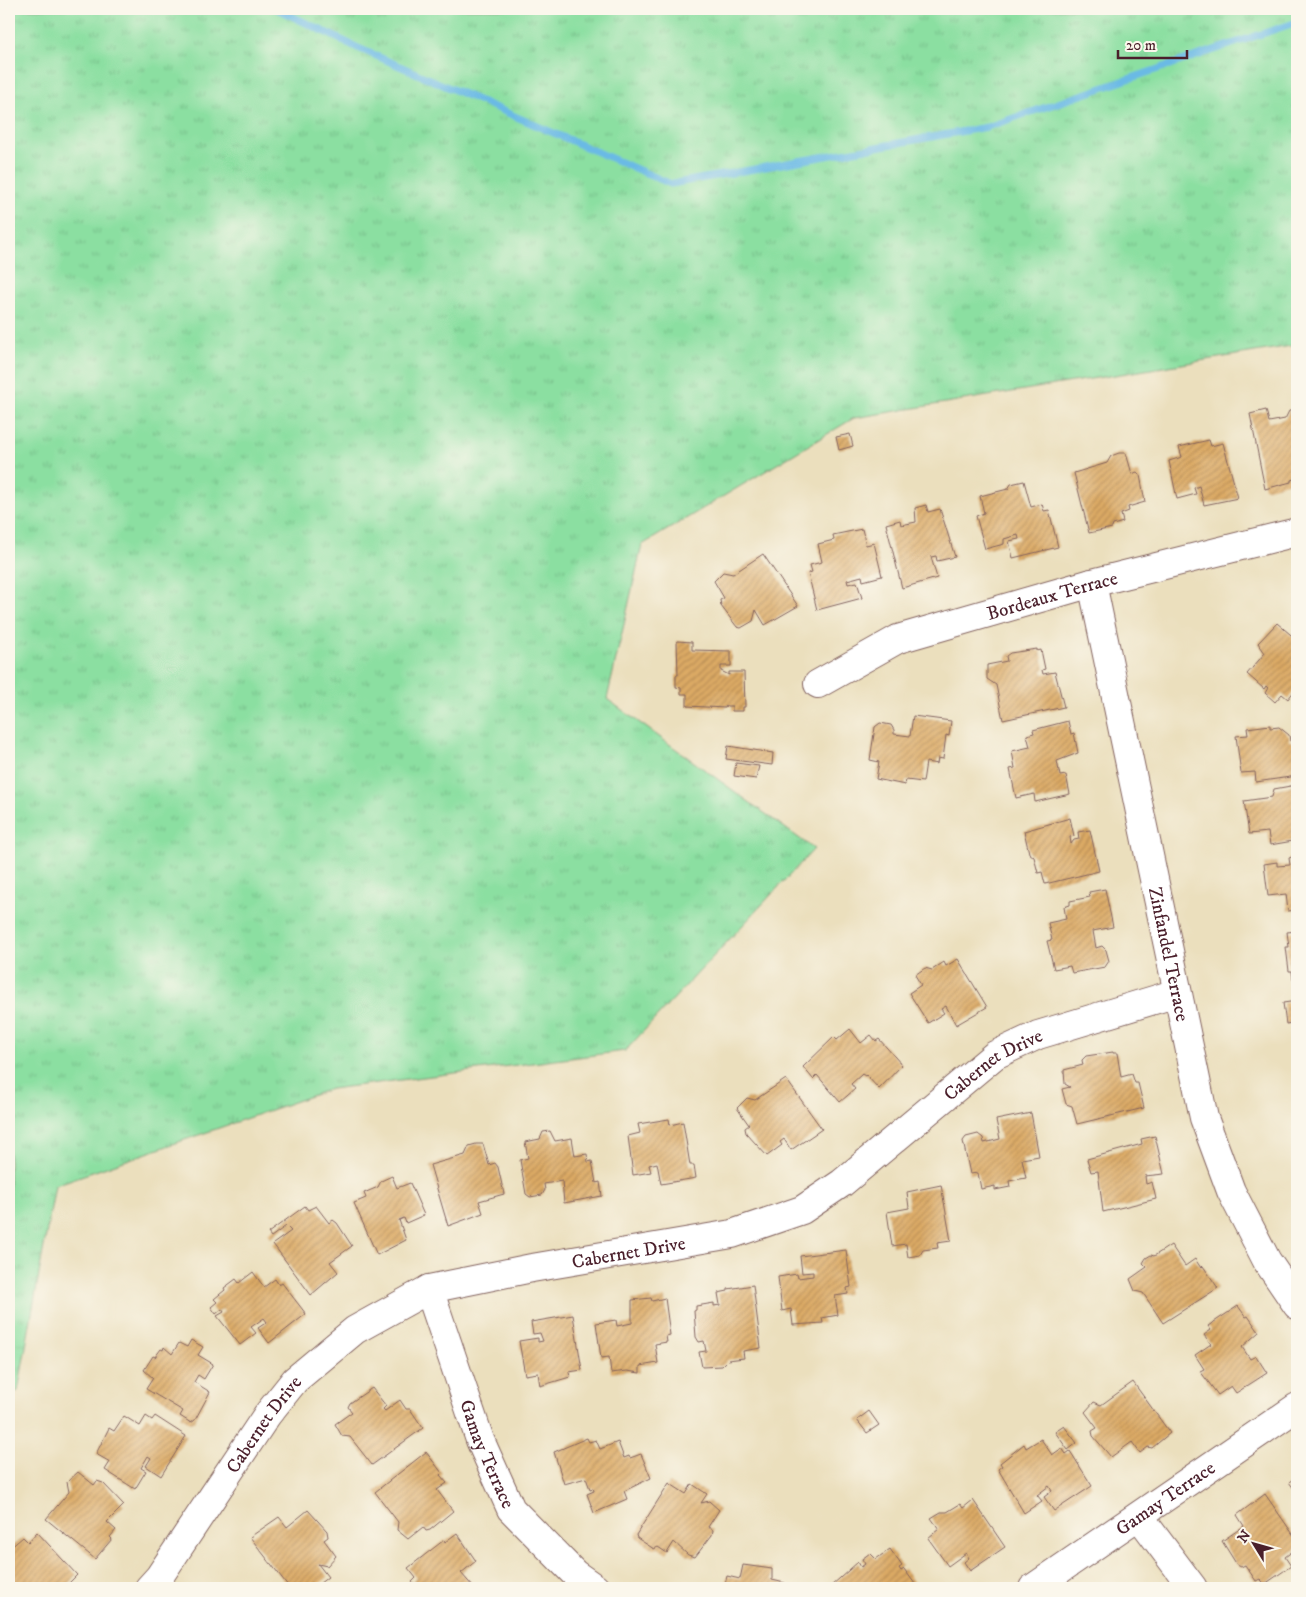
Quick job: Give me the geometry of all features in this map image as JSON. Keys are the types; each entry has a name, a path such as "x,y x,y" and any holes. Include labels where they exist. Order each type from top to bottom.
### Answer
{"street":[{"name":"Bordeaux Terrace","path":"818,684 898,639 1092,583 1297,532"},
{"name":"Zinfandel Terrace","path":"1092,583 1204,1118 1231,1191 1267,1261 1297,1305"},
{"name":"Cabernet Drive","path":"149,1588 159,1577 267,1415 295,1380 355,1330 428,1290 532,1268 732,1234 802,1210 850,1177 995,1055 1038,1035 1177,993"},
{"name":"Gamay Terrace","path":"428,1290 480,1440 511,1509 575,1574 594,1588"},
{"name":"Gamay Terrace","path":"1033,1588 1297,1407"},
{"path":"1139,1516 1193,1588"}],"green space":[{"path":"9,9 1297,9 1297,345 854,418 642,545 607,699 814,849 625,1051 331,1089 55,1185 18,1391 9,1395"}],"building":[{"path":"1297,408 1297,478 1291,480 1291,482 1265,489 1250,414 1266,410 1269,422 1285,419 1289,411"},
{"path":"850,434 853,446 839,450 836,437"},
{"path":"1209,440 1211,446 1223,443 1238,498 1204,505 1199,486 1194,488 1196,494 1177,499 1169,461 1182,457 1179,447"},
{"path":"1126,453 1132,474 1137,472 1140,475 1145,502 1128,507 1129,511 1121,514 1123,522 1113,525 1112,528 1089,533 1074,473 1107,463 1111,456"},
{"path":"1024,481 1031,507 1042,504 1044,511 1049,510 1058,547 1013,558 1009,541 1019,539 1018,535 1004,539 1004,544 985,549 976,516 984,513 980,496 1008,489 1011,484"},
{"path":"926,505 928,512 940,509 955,557 937,561 936,556 931,557 937,578 902,588 886,524 900,520 901,525 916,522 915,508"},
{"path":"862,529 866,545 874,543 882,576 863,581 862,576 847,580 848,584 857,582 862,598 817,610 808,573 812,572 810,565 822,562 818,544 834,540 833,535"},
{"path":"763,554 798,606 765,625 756,610 753,621 741,628 737,627 721,606 720,600 724,598 714,581 723,572 733,574"},
{"path":"1277,623 1297,640 1297,692 1295,690 1288,699 1282,694 1275,702 1265,693 1268,688 1266,686 1264,689 1247,674 1265,653 1258,643"},
{"path":"677,641 692,642 692,650 731,651 731,666 721,666 721,671 729,675 729,672 744,672 745,707 743,707 743,711 732,711 732,706 726,706 725,708 687,706 687,694 681,694 681,688 676,687 676,675 678,675"},
{"path":"1037,649 1037,651 1041,650 1045,669 1042,670 1043,674 1055,672 1064,707 1003,720 996,685 987,679 987,665 1007,661 1006,656 1010,653"},
{"path":"913,716 951,721 949,736 946,735 943,759 938,758 937,764 926,762 923,782 906,780 905,785 876,779 879,762 870,760 875,727 880,723 891,725 894,734 910,736"},
{"path":"1068,721 1071,734 1074,733 1078,753 1057,761 1060,776 1066,775 1070,794 1035,802 1034,794 1016,798 1010,769 1015,768 1012,751 1030,747 1027,735 1034,733 1033,730"},
{"path":"1270,725 1270,728 1279,727 1289,735 1290,741 1297,742 1297,776 1256,782 1255,772 1241,773 1236,736 1248,735 1247,728"},
{"path":"728,746 773,753 772,765 726,759"},
{"path":"736,763 759,766 756,779 734,776"},
{"path":"1296,785 1297,841 1293,838 1293,841 1270,845 1268,832 1249,834 1244,801 1272,797 1274,789"},
{"path":"1070,818 1074,836 1070,837 1071,844 1074,840 1079,839 1078,832 1090,830 1099,871 1045,884 1042,872 1038,873 1034,857 1029,853 1024,831"},
{"path":"1297,855 1297,910 1288,911 1286,894 1268,896 1264,864 1277,862 1277,866 1290,865 1289,858"},
{"path":"1105,889 1113,927 1093,931 1096,948 1102,946 1106,950 1109,961 1105,967 1072,973 1070,966 1054,969 1047,941 1052,940 1048,923 1066,919 1064,907 1070,905 1070,901 1090,897 1089,892"},
{"path":"1297,931 1297,979 1293,980 1292,971 1289,971 1286,947 1289,947 1287,932"},
{"path":"958,959 987,1007 956,1025 946,1006 941,1009 944,1013 928,1023 909,993 921,985 915,975 925,968 932,970 944,962 946,966"},
{"path":"1297,1001 1297,1022 1286,1024 1283,1003"},
{"path":"850,1029 861,1043 871,1035 876,1041 879,1039 902,1065 879,1089 866,1075 862,1074 851,1084 855,1089 840,1102 817,1075 813,1079 803,1067 834,1037 837,1040"},
{"path":"1117,1053 1121,1077 1132,1074 1135,1083 1138,1083 1144,1108 1077,1124 1072,1106 1066,1104 1062,1089 1070,1087 1065,1084 1064,1070 1083,1065 1082,1060 1086,1056"},
{"path":"786,1079 822,1129 791,1150 784,1139 780,1142 782,1145 767,1156 746,1133 745,1128 749,1125 737,1108 747,1098 755,1100"},
{"path":"1031,1113 1039,1156 1022,1159 1026,1178 1009,1181 1010,1187 995,1190 995,1186 981,1189 978,1173 970,1174 963,1141 966,1137 978,1134 983,1138 984,1143 1000,1139 996,1120"},
{"path":"669,1119 670,1125 683,1122 690,1165 694,1165 696,1178 661,1184 657,1163 649,1165 651,1172 633,1175 628,1136 640,1133 638,1124"},
{"path":"550,1131 555,1141 572,1138 575,1156 587,1154 588,1162 592,1161 596,1183 600,1182 602,1196 564,1203 562,1181 544,1184 545,1190 542,1195 530,1197 526,1194 520,1160 528,1158 525,1142 540,1139 543,1132"},
{"path":"1155,1136 1164,1174 1145,1176 1146,1184 1152,1182 1156,1199 1103,1212 1098,1171 1091,1172 1087,1159 1142,1144 1141,1139"},
{"path":"483,1144 489,1165 495,1163 498,1167 504,1194 479,1201 483,1213 448,1226 430,1165 465,1155 469,1146"},
{"path":"392,1176 397,1188 410,1183 424,1215 406,1223 404,1218 399,1220 406,1240 377,1255 354,1203 366,1198 364,1193 378,1187 381,1181"},
{"path":"941,1185 951,1241 937,1243 938,1248 923,1250 920,1255 908,1257 906,1244 892,1246 887,1212 909,1208 907,1192"},
{"path":"305,1206 308,1210 316,1206 329,1223 333,1220 337,1223 352,1246 330,1262 338,1272 311,1295 273,1244 291,1231 286,1226 271,1237 268,1233"},
{"path":"1171,1245 1185,1266 1195,1259 1201,1268 1203,1266 1218,1288 1163,1323 1143,1293 1135,1291 1130,1279 1147,1267 1143,1263 1146,1258 1151,1255 1154,1256"},
{"path":"846,1250 851,1287 847,1288 848,1294 835,1296 838,1315 822,1318 823,1323 793,1325 791,1309 782,1311 778,1277 797,1274 798,1278 813,1276 813,1272 802,1273 800,1256"},
{"path":"253,1272 264,1287 275,1279 279,1285 282,1283 306,1314 269,1343 258,1328 267,1322 264,1318 251,1327 256,1333 240,1345 217,1316 224,1312 222,1309 216,1314 211,1307 217,1302 214,1299 225,1290 224,1288 236,1279 239,1283"},
{"path":"753,1285 761,1348 743,1351 744,1358 728,1360 722,1366 702,1367 699,1352 706,1351 704,1341 699,1342 696,1337 694,1311 696,1306 714,1303 714,1306 720,1305 718,1293 728,1291 728,1289"},
{"path":"651,1298 652,1301 665,1298 670,1335 666,1336 667,1342 655,1344 658,1363 640,1366 640,1373 627,1371 611,1373 609,1357 601,1358 596,1323 616,1320 617,1326 632,1323 632,1300"},
{"path":"1238,1306 1259,1332 1242,1347 1250,1359 1256,1356 1267,1373 1236,1393 1231,1386 1218,1395 1200,1371 1204,1369 1195,1355 1211,1344 1204,1335 1211,1330 1208,1326"},
{"path":"573,1315 582,1370 569,1372 570,1377 540,1386 538,1373 525,1375 519,1341 538,1338 538,1342 543,1341 540,1333 533,1334 531,1322"},
{"path":"191,1340 203,1347 198,1355 213,1364 204,1379 198,1375 194,1382 210,1392 195,1420 191,1423 180,1416 183,1411 146,1389 153,1378 144,1370 153,1356 155,1357 164,1347 172,1354 179,1343 187,1347"},
{"path":"1133,1382 1170,1433 1152,1448 1148,1447 1140,1453 1132,1442 1111,1457 1093,1436 1092,1431 1097,1428 1085,1412 1094,1402 1101,1405"},
{"path":"372,1388 386,1406 383,1409 385,1411 400,1400 406,1409 410,1409 423,1428 372,1465 350,1437 342,1436 335,1424 352,1412 348,1407 350,1403"},
{"path":"869,1411 879,1425 867,1433 857,1420"},
{"path":"124,1416 140,1426 146,1416 152,1420 155,1416 186,1436 161,1476 146,1466 151,1458 148,1456 141,1468 146,1471 135,1489 105,1470 110,1462 96,1454 109,1428 114,1431"},
{"path":"1064,1426 1077,1443 1068,1450 1055,1432"},
{"path":"587,1438 589,1442 596,1440 600,1449 618,1442 624,1458 641,1454 651,1478 624,1491 627,1499 594,1513 587,1494 594,1491 593,1488 590,1489 586,1478 564,1484 554,1452"},
{"path":"1041,1439 1052,1455 1062,1448 1066,1454 1070,1451 1092,1486 1054,1511 1044,1497 1052,1491 1049,1486 1037,1495 1042,1501 1024,1513 998,1469 1002,1466 1000,1463 1024,1444 1026,1448"},
{"path":"426,1452 447,1483 437,1490 453,1511 430,1530 426,1531 423,1527 408,1539 397,1530 398,1522 375,1492"},
{"path":"78,1472 94,1485 97,1481 103,1483 124,1505 107,1522 116,1530 110,1537 112,1539 95,1559 46,1519 69,1492 67,1482"},
{"path":"1297,1476 1297,1493 1289,1482"},
{"path":"669,1483 686,1494 692,1484 707,1494 701,1503 709,1501 719,1510 708,1527 713,1530 712,1535 695,1557 688,1555 674,1542 667,1553 658,1547 654,1549 637,1538 636,1535"},
{"path":"1265,1494 1297,1540 1297,1548 1285,1557 1291,1566 1265,1584 1260,1579 1256,1581 1245,1565 1241,1567 1237,1565 1222,1541 1244,1526 1237,1515"},
{"path":"973,1500 1005,1547 970,1571 964,1562 969,1558 966,1553 948,1566 928,1538 939,1529 931,1518 941,1512 947,1512 960,1504 963,1508"},
{"path":"308,1510 327,1531 328,1537 324,1540 336,1556 327,1566 318,1564 328,1577 315,1587 312,1583 305,1588 293,1588 289,1587 250,1537 279,1517 287,1527"},
{"path":"37,1532 77,1575 64,1588 43,1588 37,1582 33,1585 36,1588 13,1588 9,1584 9,1549 23,1537 28,1542"},
{"path":"457,1533 476,1561 461,1573 474,1588 417,1588 412,1582 416,1578 408,1568 444,1540 445,1542"},
{"path":"890,1549 902,1566 899,1568 901,1571 904,1569 918,1588 832,1588 831,1586 858,1562 861,1567 865,1564 862,1559 870,1553 876,1559"},
{"path":"743,1565 772,1569 772,1580 785,1583 784,1588 724,1588 727,1576 740,1579"},
{"path":"227,1582 233,1588 221,1588"}],"waterway":[{"path":"277,9 358,48 671,184 987,127 1297,22"}]}
